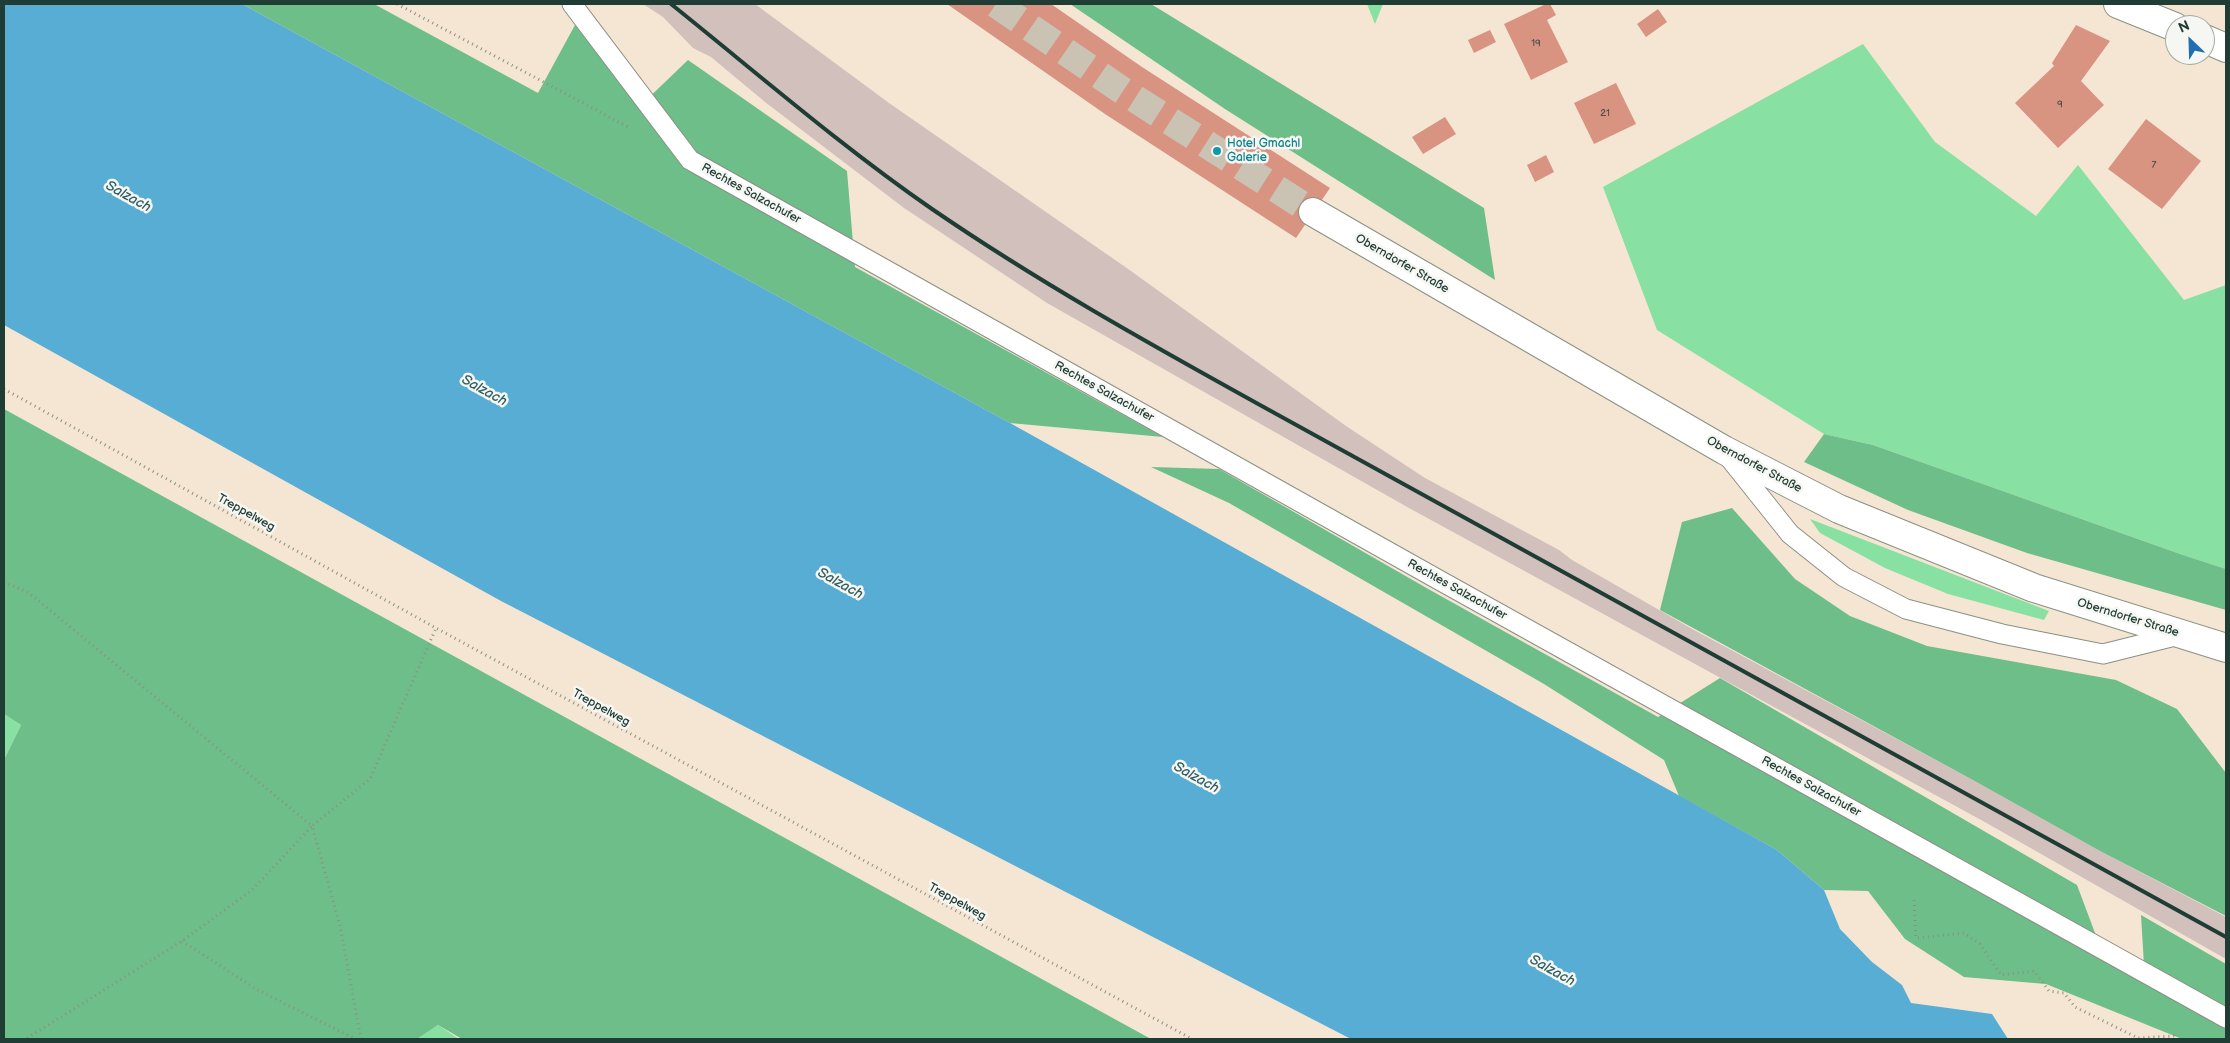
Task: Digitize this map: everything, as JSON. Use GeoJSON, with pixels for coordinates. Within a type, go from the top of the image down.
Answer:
{"type":"FeatureCollection","features":[{"type":"Feature","properties":{"kind":"main road"},"geometry":{"type":"LineString","coordinates":[[2118,4],[2165,23]]}},
{"type":"Feature","properties":{"kind":"main road","name":"Oberndorfer Straße"},"geometry":{"type":"LineString","coordinates":[[1313,212],[1724,450],[1839,509],[2025,585],[2226,648]]}},
{"type":"Feature","properties":{"kind":"lane","name":"Rechtes Salzachufer"},"geometry":{"type":"LineString","coordinates":[[572,4],[690,160],[1430,576],[2226,1018]]}},
{"type":"Feature","properties":{"kind":"lane"},"geometry":{"type":"LineString","coordinates":[[1724,450],[1790,534],[1844,577],[1906,609],[2002,634],[2103,654],[2181,634]]}},
{"type":"Feature","properties":{"kind":"path"},"geometry":{"type":"LineString","coordinates":[[397,4],[635,130]]}},
{"type":"Feature","properties":{"kind":"path","name":"Treppelweg"},"geometry":{"type":"LineString","coordinates":[[4,389],[436,628],[1192,1039]]}},
{"type":"Feature","properties":{"kind":"path"},"geometry":{"type":"LineString","coordinates":[[4,582],[29,593],[312,826],[340,926],[361,1039]]}},
{"type":"Feature","properties":{"kind":"path"},"geometry":{"type":"LineString","coordinates":[[26,1039],[182,941],[252,890],[312,826],[370,779],[436,628]]}},
{"type":"Feature","properties":{"kind":"path"},"geometry":{"type":"LineString","coordinates":[[1914,900],[1916,938],[1964,933],[1980,944],[2001,975],[2034,971],[2049,991],[2064,993],[2075,1007],[2116,1028],[2138,1038],[2174,1036],[2176,1039]]}},
{"type":"Feature","properties":{"kind":"path"},"geometry":{"type":"LineString","coordinates":[[182,941],[256,989],[355,1039]]}},
{"type":"Feature","properties":{"kind":"shaded area"},"geometry":{"type":"Polygon","coordinates":[[[643,4],[755,4],[889,103],[1131,271],[1346,426],[1425,478],[1559,550],[1572,560],[1694,630],[1971,779],[2100,851],[2226,917],[2226,959],[1983,821],[1409,508],[1047,303],[904,208],[765,102],[711,57],[693,48],[663,17],[643,4]]]}},
{"type":"Feature","properties":{"kind":"green space"},"geometry":{"type":"Polygon","coordinates":[[[242,4],[374,4],[538,93],[575,25],[639,107],[688,60],[847,171],[855,267],[1163,437],[1010,423],[242,4]]]}},
{"type":"Feature","properties":{"kind":"green space"},"geometry":{"type":"Polygon","coordinates":[[[1070,4],[1151,4],[1484,208],[1495,280],[1225,109],[1070,4]]]}},
{"type":"Feature","properties":{"kind":"green space"},"geometry":{"type":"Polygon","coordinates":[[[1367,4],[1383,4],[1375,24],[1367,4]]]}},
{"type":"Feature","properties":{"kind":"green space"},"geometry":{"type":"Polygon","coordinates":[[[1863,44],[1935,142],[2036,216],[2078,165],[2184,300],[2226,285],[2226,569],[1873,445],[1824,434],[1657,330],[1603,187],[1863,44]]]}},
{"type":"Feature","properties":{"kind":"green space"},"geometry":{"type":"Polygon","coordinates":[[[4,409],[1151,1039],[462,1039],[438,1025],[417,1039],[4,1039],[4,760],[21,725],[4,714],[4,409]]]}},
{"type":"Feature","properties":{"kind":"green space"},"geometry":{"type":"Polygon","coordinates":[[[1824,434],[1873,445],[2226,569],[2226,610],[2027,553],[1908,510],[1804,462],[1824,434]]]}},
{"type":"Feature","properties":{"kind":"green space"},"geometry":{"type":"Polygon","coordinates":[[[1151,467],[1219,469],[1430,590],[1658,717],[1720,678],[2077,885],[2104,957],[2145,982],[2141,915],[2226,964],[2226,1039],[2182,1039],[2046,984],[1964,977],[1905,939],[1868,891],[1824,890],[1777,850],[1679,796],[1664,760],[1544,684],[1229,503],[1151,467]]]}},
{"type":"Feature","properties":{"kind":"green space"},"geometry":{"type":"Polygon","coordinates":[[[1732,508],[1795,579],[1850,616],[1927,646],[2116,680],[2177,709],[2226,773],[2226,916],[2100,851],[1660,610],[1682,522],[1732,508]]]}},
{"type":"Feature","properties":{"kind":"green space"},"geometry":{"type":"Polygon","coordinates":[[[1810,519],[2049,611],[2044,620],[1948,594],[1885,568],[1820,533],[1810,519]]]}},
{"type":"Feature","properties":{"kind":"green space"},"geometry":{"type":"Polygon","coordinates":[[[4,714],[21,725],[4,760],[4,714]]]}},
{"type":"Feature","properties":{"kind":"green space"},"geometry":{"type":"Polygon","coordinates":[[[438,1025],[459,1039],[417,1039],[438,1025]]]}},
{"type":"Feature","properties":{"kind":"water","name":"Salzach"},"geometry":{"type":"Polygon","coordinates":[[[4,4],[242,4],[1010,423],[1777,850],[1824,890],[1840,929],[1872,962],[1902,985],[1911,1003],[1992,1014],[2008,1039],[1351,1039],[501,601],[4,325],[4,4]]]}},
{"type":"Feature","properties":{"kind":"building","name":"Hotel Gmachl Galerie"},"geometry":{"type":"Polygon","coordinates":[[[947,4],[1051,4],[1142,67],[1330,188],[1296,238],[1105,114],[947,4]]]}},
{"type":"Feature","properties":{"kind":"building"},"geometry":{"type":"Polygon","coordinates":[[[1546,4],[1550,4],[1556,15],[1547,20],[1568,62],[1531,80],[1504,24],[1546,4]]]}},
{"type":"Feature","properties":{"kind":"building"},"geometry":{"type":"Polygon","coordinates":[[[1658,9],[1667,22],[1646,37],[1637,24],[1658,9]]]}},
{"type":"Feature","properties":{"kind":"building"},"geometry":{"type":"Polygon","coordinates":[[[2076,25],[2110,41],[2081,81],[2104,105],[2058,148],[2015,103],[2054,66],[2052,63],[2076,25]]]}},
{"type":"Feature","properties":{"kind":"building"},"geometry":{"type":"Polygon","coordinates":[[[1490,30],[1496,42],[1474,53],[1468,40],[1490,30]]]}},
{"type":"Feature","properties":{"kind":"building"},"geometry":{"type":"Polygon","coordinates":[[[1616,83],[1636,124],[1594,144],[1574,103],[1616,83]]]}},
{"type":"Feature","properties":{"kind":"building"},"geometry":{"type":"Polygon","coordinates":[[[1445,117],[1456,134],[1423,154],[1412,137],[1445,117]]]}},
{"type":"Feature","properties":{"kind":"building"},"geometry":{"type":"Polygon","coordinates":[[[2146,119],[2201,161],[2162,209],[2108,169],[2146,119]]]}},
{"type":"Feature","properties":{"kind":"building"},"geometry":{"type":"Polygon","coordinates":[[[1546,155],[1554,172],[1535,182],[1527,165],[1546,155]]]}},
{"type":"Feature","properties":{"kind":"tunnel"},"geometry":{"type":"LineString","coordinates":[[996,4],[1123,91],[1313,212]]}},
{"type":"Feature","properties":{"kind":"railway"},"geometry":{"type":"LineString","coordinates":[[671,4],[832,135],[898,185],[972,236],[1052,286],[1260,405],[2226,937]]}},
{"type":"Feature","properties":{"kind":"place","name":"Hotel Gmachl Galerie"},"geometry":{"type":"Point","coordinates":[1217,151]}}]}
